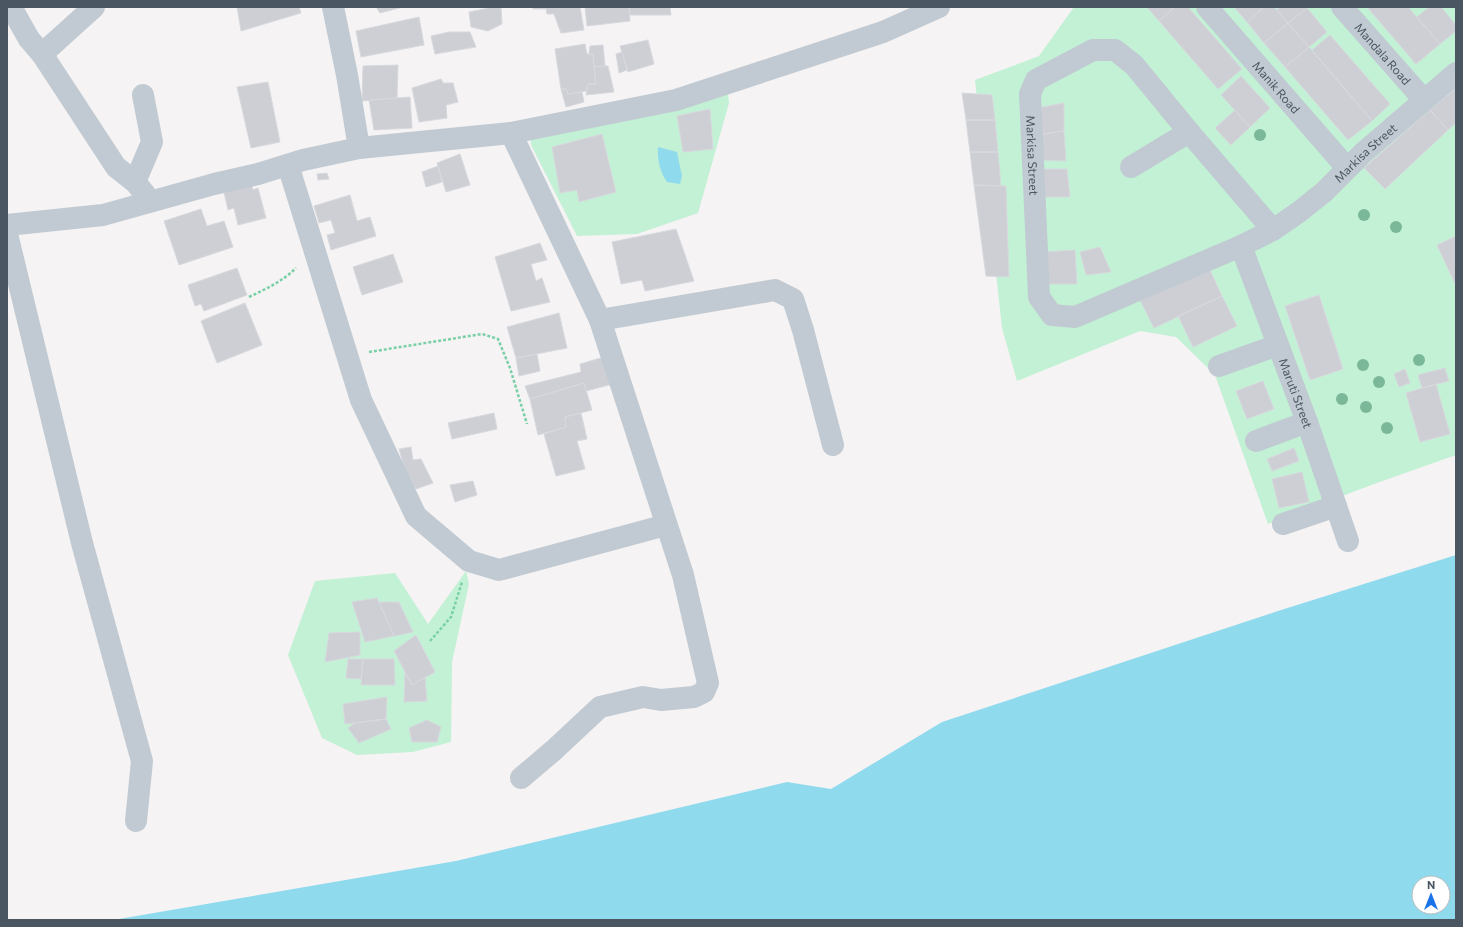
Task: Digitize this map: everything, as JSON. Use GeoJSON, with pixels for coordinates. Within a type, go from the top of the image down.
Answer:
{"type":"FeatureCollection","features":[{"type":"Feature","properties":{"kind":"street"},"geometry":{"type":"LineString","coordinates":[[11,7],[30,39],[42,54],[116,167],[135,182],[148,202]]}},
{"type":"Feature","properties":{"kind":"street"},"geometry":{"type":"LineString","coordinates":[[42,54],[94,7]]}},
{"type":"Feature","properties":{"kind":"street"},"geometry":{"type":"LineString","coordinates":[[334,7],[359,148]]}},
{"type":"Feature","properties":{"kind":"street"},"geometry":{"type":"LineString","coordinates":[[7,225],[103,215],[214,184],[359,148],[511,133],[676,100],[884,32],[911,12],[939,7]]}},
{"type":"Feature","properties":{"kind":"street","name":"Manik Road"},"geometry":{"type":"LineString","coordinates":[[1207,7],[1347,168]]}},
{"type":"Feature","properties":{"kind":"street","name":"Mandala Road"},"geometry":{"type":"LineString","coordinates":[[1342,7],[1424,100]]}},
{"type":"Feature","properties":{"kind":"street","name":"Markisa Street"},"geometry":{"type":"LineString","coordinates":[[1273,230],[1134,65],[1116,50],[1093,50],[1036,80],[1030,94],[1039,297],[1052,315],[1075,317],[1241,246],[1273,230],[1324,192],[1347,168],[1456,73]]}},
{"type":"Feature","properties":{"kind":"street"},"geometry":{"type":"LineString","coordinates":[[135,182],[152,142],[143,95]]}},
{"type":"Feature","properties":{"kind":"street"},"geometry":{"type":"LineString","coordinates":[[1131,167],[1189,132]]}},
{"type":"Feature","properties":{"kind":"street"},"geometry":{"type":"LineString","coordinates":[[511,133],[600,320],[685,583],[708,683],[704,692],[694,697],[661,700],[643,697],[600,707],[554,750],[521,778]]}},
{"type":"Feature","properties":{"kind":"street"},"geometry":{"type":"LineString","coordinates":[[288,165],[361,400],[416,516],[469,561],[499,570],[666,525]]}},
{"type":"Feature","properties":{"kind":"street"},"geometry":{"type":"LineString","coordinates":[[7,234],[82,543],[142,761],[136,821]]}},
{"type":"Feature","properties":{"kind":"street","name":"Maruti Street"},"geometry":{"type":"LineString","coordinates":[[1241,246],[1307,422],[1348,541]]}},
{"type":"Feature","properties":{"kind":"street"},"geometry":{"type":"LineString","coordinates":[[600,320],[775,290],[793,299],[803,330],[833,445]]}},
{"type":"Feature","properties":{"kind":"street"},"geometry":{"type":"LineString","coordinates":[[1219,366],[1278,344]]}},
{"type":"Feature","properties":{"kind":"street"},"geometry":{"type":"LineString","coordinates":[[1256,441],[1307,422]]}},
{"type":"Feature","properties":{"kind":"street"},"geometry":{"type":"LineString","coordinates":[[1283,524],[1336,506]]}},
{"type":"Feature","properties":{"kind":"path"},"geometry":{"type":"LineString","coordinates":[[249,296],[270,287],[291,273],[304,260],[312,241]]}},
{"type":"Feature","properties":{"kind":"path"},"geometry":{"type":"LineString","coordinates":[[347,356],[482,334],[498,339],[510,368],[527,424]]}},
{"type":"Feature","properties":{"kind":"path"},"geometry":{"type":"LineString","coordinates":[[430,641],[451,617],[469,561]]}},
{"type":"Feature","properties":{"kind":"green space"},"geometry":{"type":"Polygon","coordinates":[[[1074,7],[1456,7],[1456,455],[1268,524],[1215,375],[1176,337],[1140,331],[1017,381],[1002,328],[975,80],[1039,56],[1074,7]]]}},
{"type":"Feature","properties":{"kind":"green space"},"geometry":{"type":"Polygon","coordinates":[[[727,84],[729,103],[698,213],[637,234],[577,236],[531,145],[530,129],[727,84]]]}},
{"type":"Feature","properties":{"kind":"green space"},"geometry":{"type":"Polygon","coordinates":[[[466,571],[469,584],[452,662],[451,742],[413,752],[357,755],[322,738],[288,655],[315,581],[395,573],[428,624],[466,571]]]}},
{"type":"Feature","properties":{"kind":"water"},"geometry":{"type":"Polygon","coordinates":[[[658,147],[677,152],[682,176],[680,184],[667,182],[662,174],[658,156],[658,147]]]}},
{"type":"Feature","properties":{"kind":"water"},"geometry":{"type":"Polygon","coordinates":[[[1456,555],[1456,920],[113,920],[456,861],[787,782],[831,789],[942,722],[1278,611],[1456,555]]]}},
{"type":"Feature","properties":{"kind":"building"},"geometry":{"type":"Polygon","coordinates":[[[237,7],[299,7],[301,13],[241,31],[237,7]]]}},
{"type":"Feature","properties":{"kind":"building"},"geometry":{"type":"Polygon","coordinates":[[[376,7],[403,7],[380,13],[376,7]]]}},
{"type":"Feature","properties":{"kind":"building"},"geometry":{"type":"Polygon","coordinates":[[[501,7],[502,24],[488,31],[471,27],[469,12],[501,7]]]}},
{"type":"Feature","properties":{"kind":"building"},"geometry":{"type":"Polygon","coordinates":[[[533,7],[580,7],[584,30],[561,33],[554,14],[547,14],[546,9],[533,9],[533,7]]]}},
{"type":"Feature","properties":{"kind":"building"},"geometry":{"type":"Polygon","coordinates":[[[585,7],[629,7],[630,21],[587,26],[585,7]]]}},
{"type":"Feature","properties":{"kind":"building"},"geometry":{"type":"Polygon","coordinates":[[[629,7],[670,7],[671,15],[630,15],[629,7]]]}},
{"type":"Feature","properties":{"kind":"building"},"geometry":{"type":"Polygon","coordinates":[[[1147,7],[1175,7],[1159,21],[1147,7]]]}},
{"type":"Feature","properties":{"kind":"building"},"geometry":{"type":"Polygon","coordinates":[[[1175,7],[1188,7],[1242,69],[1218,89],[1159,21],[1175,7]]]}},
{"type":"Feature","properties":{"kind":"building"},"geometry":{"type":"Polygon","coordinates":[[[1234,7],[1264,7],[1247,22],[1234,7]]]}},
{"type":"Feature","properties":{"kind":"building"},"geometry":{"type":"Polygon","coordinates":[[[1264,7],[1274,7],[1288,23],[1264,43],[1247,22],[1264,7]]]}},
{"type":"Feature","properties":{"kind":"building"},"geometry":{"type":"Polygon","coordinates":[[[1280,7],[1307,8],[1288,23],[1277,10],[1280,7]]]}},
{"type":"Feature","properties":{"kind":"building"},"geometry":{"type":"Polygon","coordinates":[[[1367,7],[1408,7],[1440,44],[1416,64],[1367,7]]]}},
{"type":"Feature","properties":{"kind":"building"},"geometry":{"type":"Polygon","coordinates":[[[1429,7],[1441,7],[1456,25],[1456,31],[1440,44],[1417,17],[1429,7]]]}},
{"type":"Feature","properties":{"kind":"building"},"geometry":{"type":"Polygon","coordinates":[[[1307,8],[1327,32],[1309,47],[1288,23],[1307,8]]]}},
{"type":"Feature","properties":{"kind":"building"},"geometry":{"type":"Polygon","coordinates":[[[419,17],[424,45],[361,57],[356,31],[419,17]]]}},
{"type":"Feature","properties":{"kind":"building"},"geometry":{"type":"Polygon","coordinates":[[[1288,23],[1309,47],[1285,67],[1264,43],[1288,23]]]}},
{"type":"Feature","properties":{"kind":"building"},"geometry":{"type":"Polygon","coordinates":[[[449,32],[470,32],[476,47],[435,54],[431,36],[449,32]]]}},
{"type":"Feature","properties":{"kind":"building"},"geometry":{"type":"Polygon","coordinates":[[[1330,35],[1390,104],[1372,121],[1312,50],[1330,35]]]}},
{"type":"Feature","properties":{"kind":"building"},"geometry":{"type":"Polygon","coordinates":[[[648,40],[654,64],[628,72],[620,46],[648,40]]]}},
{"type":"Feature","properties":{"kind":"building"},"geometry":{"type":"Polygon","coordinates":[[[585,44],[587,54],[593,54],[596,84],[588,84],[586,91],[568,94],[566,89],[561,89],[555,49],[585,44]]]}},
{"type":"Feature","properties":{"kind":"building"},"geometry":{"type":"Polygon","coordinates":[[[603,45],[605,66],[594,67],[593,54],[589,54],[590,46],[603,45]]]}},
{"type":"Feature","properties":{"kind":"building"},"geometry":{"type":"Polygon","coordinates":[[[1309,47],[1372,121],[1348,140],[1285,67],[1309,47]]]}},
{"type":"Feature","properties":{"kind":"building"},"geometry":{"type":"Polygon","coordinates":[[[622,52],[627,70],[619,73],[616,54],[622,52]]]}},
{"type":"Feature","properties":{"kind":"building"},"geometry":{"type":"Polygon","coordinates":[[[398,65],[397,98],[362,101],[363,66],[398,65]]]}},
{"type":"Feature","properties":{"kind":"building"},"geometry":{"type":"Polygon","coordinates":[[[608,66],[614,92],[586,95],[588,84],[596,84],[594,67],[608,66]]]}},
{"type":"Feature","properties":{"kind":"building"},"geometry":{"type":"Polygon","coordinates":[[[1241,76],[1270,108],[1250,127],[1221,95],[1241,76]]]}},
{"type":"Feature","properties":{"kind":"building"},"geometry":{"type":"Polygon","coordinates":[[[441,79],[443,83],[453,83],[458,102],[446,105],[447,118],[419,122],[412,88],[441,79]]]}},
{"type":"Feature","properties":{"kind":"building"},"geometry":{"type":"Polygon","coordinates":[[[268,82],[280,142],[251,148],[237,87],[268,82]]]}},
{"type":"Feature","properties":{"kind":"building"},"geometry":{"type":"Polygon","coordinates":[[[1456,88],[1456,123],[1448,130],[1430,110],[1456,88]]]}},
{"type":"Feature","properties":{"kind":"building"},"geometry":{"type":"Polygon","coordinates":[[[561,89],[566,89],[568,94],[582,92],[584,102],[566,107],[561,89]]]}},
{"type":"Feature","properties":{"kind":"building"},"geometry":{"type":"Polygon","coordinates":[[[962,93],[992,95],[995,120],[966,120],[962,93]]]}},
{"type":"Feature","properties":{"kind":"building"},"geometry":{"type":"Polygon","coordinates":[[[410,97],[412,128],[374,130],[369,100],[410,97]]]}},
{"type":"Feature","properties":{"kind":"building"},"geometry":{"type":"Polygon","coordinates":[[[1064,103],[1064,131],[1036,135],[1037,108],[1064,103]]]}},
{"type":"Feature","properties":{"kind":"building"},"geometry":{"type":"Polygon","coordinates":[[[710,109],[713,149],[683,152],[677,116],[710,109]]]}},
{"type":"Feature","properties":{"kind":"building"},"geometry":{"type":"Polygon","coordinates":[[[1235,110],[1250,127],[1231,145],[1215,128],[1235,110]]]}},
{"type":"Feature","properties":{"kind":"building"},"geometry":{"type":"Polygon","coordinates":[[[1430,110],[1448,130],[1385,189],[1364,168],[1430,110]]]}},
{"type":"Feature","properties":{"kind":"building"},"geometry":{"type":"Polygon","coordinates":[[[966,120],[995,120],[998,152],[970,152],[966,120]]]}},
{"type":"Feature","properties":{"kind":"building"},"geometry":{"type":"Polygon","coordinates":[[[1064,131],[1066,161],[1037,160],[1036,135],[1064,131]]]}},
{"type":"Feature","properties":{"kind":"building"},"geometry":{"type":"Polygon","coordinates":[[[602,134],[616,192],[579,202],[577,190],[560,193],[552,147],[602,134]]]}},
{"type":"Feature","properties":{"kind":"building"},"geometry":{"type":"Polygon","coordinates":[[[970,152],[998,152],[1001,186],[974,185],[970,152]]]}},
{"type":"Feature","properties":{"kind":"building"},"geometry":{"type":"Polygon","coordinates":[[[460,154],[470,185],[446,192],[437,163],[460,154]]]}},
{"type":"Feature","properties":{"kind":"building"},"geometry":{"type":"Polygon","coordinates":[[[438,166],[442,182],[426,187],[422,172],[438,166]]]}},
{"type":"Feature","properties":{"kind":"building"},"geometry":{"type":"Polygon","coordinates":[[[1041,169],[1067,169],[1070,197],[1040,197],[1041,169]]]}},
{"type":"Feature","properties":{"kind":"building"},"geometry":{"type":"Polygon","coordinates":[[[327,173],[329,179],[318,180],[317,174],[327,173]]]}},
{"type":"Feature","properties":{"kind":"building"},"geometry":{"type":"Polygon","coordinates":[[[252,185],[253,190],[258,188],[266,218],[238,225],[234,208],[228,210],[224,192],[252,185]]]}},
{"type":"Feature","properties":{"kind":"building"},"geometry":{"type":"Polygon","coordinates":[[[974,185],[1006,186],[1009,277],[986,276],[974,185]]]}},
{"type":"Feature","properties":{"kind":"building"},"geometry":{"type":"Polygon","coordinates":[[[350,195],[357,221],[370,217],[376,236],[331,250],[327,235],[335,233],[331,220],[319,223],[314,206],[350,195]]]}},
{"type":"Feature","properties":{"kind":"building"},"geometry":{"type":"Polygon","coordinates":[[[201,209],[207,226],[224,221],[233,247],[179,265],[164,221],[201,209]]]}},
{"type":"Feature","properties":{"kind":"building"},"geometry":{"type":"Polygon","coordinates":[[[676,229],[694,281],[645,291],[642,280],[621,284],[612,242],[676,229]]]}},
{"type":"Feature","properties":{"kind":"building"},"geometry":{"type":"Polygon","coordinates":[[[1456,236],[1456,286],[1437,245],[1456,236]]]}},
{"type":"Feature","properties":{"kind":"building"},"geometry":{"type":"Polygon","coordinates":[[[540,243],[547,260],[531,264],[536,281],[542,278],[550,302],[511,311],[495,257],[540,243]]]}},
{"type":"Feature","properties":{"kind":"building"},"geometry":{"type":"Polygon","coordinates":[[[1100,247],[1111,272],[1086,275],[1080,252],[1100,247]]]}},
{"type":"Feature","properties":{"kind":"building"},"geometry":{"type":"Polygon","coordinates":[[[1075,250],[1077,284],[1043,284],[1043,252],[1075,250]]]}},
{"type":"Feature","properties":{"kind":"building"},"geometry":{"type":"Polygon","coordinates":[[[393,254],[403,282],[362,295],[353,267],[393,254]]]}},
{"type":"Feature","properties":{"kind":"building"},"geometry":{"type":"Polygon","coordinates":[[[237,268],[247,295],[204,311],[201,304],[195,306],[188,285],[237,268]]]}},
{"type":"Feature","properties":{"kind":"building"},"geometry":{"type":"Polygon","coordinates":[[[1209,268],[1222,296],[1154,328],[1140,300],[1209,268]]]}},
{"type":"Feature","properties":{"kind":"building"},"geometry":{"type":"Polygon","coordinates":[[[1319,295],[1343,369],[1310,380],[1285,306],[1319,295]]]}},
{"type":"Feature","properties":{"kind":"building"},"geometry":{"type":"Polygon","coordinates":[[[1222,296],[1237,326],[1193,347],[1178,316],[1222,296]]]}},
{"type":"Feature","properties":{"kind":"building"},"geometry":{"type":"Polygon","coordinates":[[[245,303],[262,345],[217,363],[201,321],[245,303]]]}},
{"type":"Feature","properties":{"kind":"building"},"geometry":{"type":"Polygon","coordinates":[[[559,313],[567,348],[516,358],[507,327],[559,313]]]}},
{"type":"Feature","properties":{"kind":"building"},"geometry":{"type":"Polygon","coordinates":[[[537,354],[540,371],[519,376],[516,358],[537,354]]]}},
{"type":"Feature","properties":{"kind":"building"},"geometry":{"type":"Polygon","coordinates":[[[604,357],[613,384],[586,391],[584,383],[530,399],[525,386],[581,372],[580,364],[604,357]]]}},
{"type":"Feature","properties":{"kind":"building"},"geometry":{"type":"Polygon","coordinates":[[[1445,368],[1449,381],[1422,388],[1418,375],[1445,368]]]}},
{"type":"Feature","properties":{"kind":"building"},"geometry":{"type":"Polygon","coordinates":[[[1405,369],[1410,383],[1399,387],[1394,374],[1405,369]]]}},
{"type":"Feature","properties":{"kind":"building"},"geometry":{"type":"Polygon","coordinates":[[[1263,381],[1274,409],[1247,419],[1236,391],[1263,381]]]}},
{"type":"Feature","properties":{"kind":"building"},"geometry":{"type":"Polygon","coordinates":[[[584,383],[592,410],[565,417],[566,427],[538,435],[530,399],[584,383]]]}},
{"type":"Feature","properties":{"kind":"building"},"geometry":{"type":"Polygon","coordinates":[[[1436,384],[1450,434],[1420,442],[1406,393],[1436,384]]]}},
{"type":"Feature","properties":{"kind":"building"},"geometry":{"type":"Polygon","coordinates":[[[494,413],[497,429],[452,439],[448,423],[494,413]]]}},
{"type":"Feature","properties":{"kind":"building"},"geometry":{"type":"Polygon","coordinates":[[[581,413],[587,439],[577,441],[585,469],[556,476],[544,434],[566,427],[565,417],[581,413]]]}},
{"type":"Feature","properties":{"kind":"building"},"geometry":{"type":"Polygon","coordinates":[[[411,447],[413,460],[421,459],[433,483],[416,489],[406,473],[399,449],[411,447]]]}},
{"type":"Feature","properties":{"kind":"building"},"geometry":{"type":"Polygon","coordinates":[[[1294,448],[1299,461],[1272,471],[1267,459],[1294,448]]]}},
{"type":"Feature","properties":{"kind":"building"},"geometry":{"type":"Polygon","coordinates":[[[1302,472],[1309,502],[1279,508],[1272,479],[1302,472]]]}},
{"type":"Feature","properties":{"kind":"building"},"geometry":{"type":"Polygon","coordinates":[[[473,481],[477,495],[455,502],[450,485],[473,481]]]}},
{"type":"Feature","properties":{"kind":"building"},"geometry":{"type":"Polygon","coordinates":[[[377,598],[394,636],[365,642],[352,602],[377,598]]]}},
{"type":"Feature","properties":{"kind":"building"},"geometry":{"type":"Polygon","coordinates":[[[379,602],[399,602],[413,632],[394,636],[379,602]]]}},
{"type":"Feature","properties":{"kind":"building"},"geometry":{"type":"Polygon","coordinates":[[[360,632],[360,655],[325,662],[329,633],[360,632]]]}},
{"type":"Feature","properties":{"kind":"building"},"geometry":{"type":"Polygon","coordinates":[[[416,635],[435,672],[412,685],[394,651],[416,635]]]}},
{"type":"Feature","properties":{"kind":"building"},"geometry":{"type":"Polygon","coordinates":[[[348,659],[363,659],[361,679],[346,678],[348,659]]]}},
{"type":"Feature","properties":{"kind":"building"},"geometry":{"type":"Polygon","coordinates":[[[363,659],[394,659],[395,685],[361,685],[363,659]]]}},
{"type":"Feature","properties":{"kind":"building"},"geometry":{"type":"Polygon","coordinates":[[[405,673],[412,685],[425,677],[427,701],[404,702],[405,673]]]}},
{"type":"Feature","properties":{"kind":"building"},"geometry":{"type":"Polygon","coordinates":[[[387,697],[386,719],[345,724],[343,704],[387,697]]]}},
{"type":"Feature","properties":{"kind":"building"},"geometry":{"type":"Polygon","coordinates":[[[386,719],[391,729],[359,743],[348,728],[355,723],[386,719]]]}},
{"type":"Feature","properties":{"kind":"building"},"geometry":{"type":"Polygon","coordinates":[[[427,720],[441,727],[437,742],[412,742],[409,728],[427,720]]]}}]}
